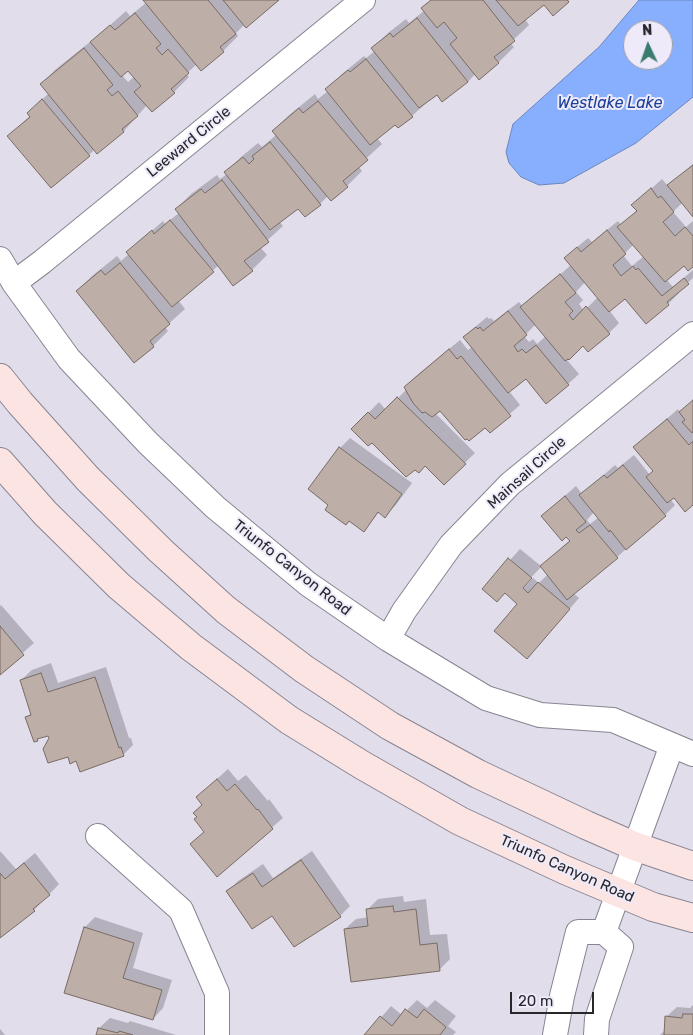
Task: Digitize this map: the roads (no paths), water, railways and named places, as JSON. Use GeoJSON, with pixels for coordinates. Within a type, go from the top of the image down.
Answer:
{"type":"FeatureCollection","features":[{"type":"Feature","properties":{"kind":"street","name":"Leeward Circle"},"geometry":{"type":"LineString","coordinates":[[14,283],[363,0]]}},
{"type":"Feature","properties":{"kind":"street","name":"Triunfo Canyon Road"},"geometry":{"type":"LineString","coordinates":[[0,259],[14,283],[70,359],[148,443],[215,508],[308,584],[388,639],[486,698],[540,715],[613,720],[693,754]]}},
{"type":"Feature","properties":{"kind":"street","name":"Mainsail Circle"},"geometry":{"type":"LineString","coordinates":[[388,639],[404,611],[451,545],[510,484],[693,334]]}},
{"type":"Feature","properties":{"kind":"street"},"geometry":{"type":"LineString","coordinates":[[0,378],[88,479],[161,551],[226,610],[296,663],[390,726],[478,774],[634,846],[693,866]]}},
{"type":"Feature","properties":{"kind":"street","name":"Triunfo Canyon Road"},"geometry":{"type":"LineString","coordinates":[[0,462],[45,513],[119,586],[191,647],[288,720],[460,821],[565,870],[653,907],[693,918]]}},
{"type":"Feature","properties":{"kind":"street"},"geometry":{"type":"LineString","coordinates":[[604,932],[672,745]]}},
{"type":"Feature","properties":{"kind":"street"},"geometry":{"type":"LineString","coordinates":[[98,836],[181,910],[217,994],[217,1035]]}},
{"type":"Feature","properties":{"kind":"street"},"geometry":{"type":"LineString","coordinates":[[555,1035],[562,996],[578,932],[604,932],[621,947],[598,1020],[596,1035]]}},
{"type":"Feature","properties":{"kind":"water","name":"Westlake Lake"},"geometry":{"type":"Polygon","coordinates":[[[639,0],[693,0],[693,97],[636,143],[564,183],[539,185],[521,177],[509,163],[506,152],[513,124],[599,47],[639,0]]]}}]}
